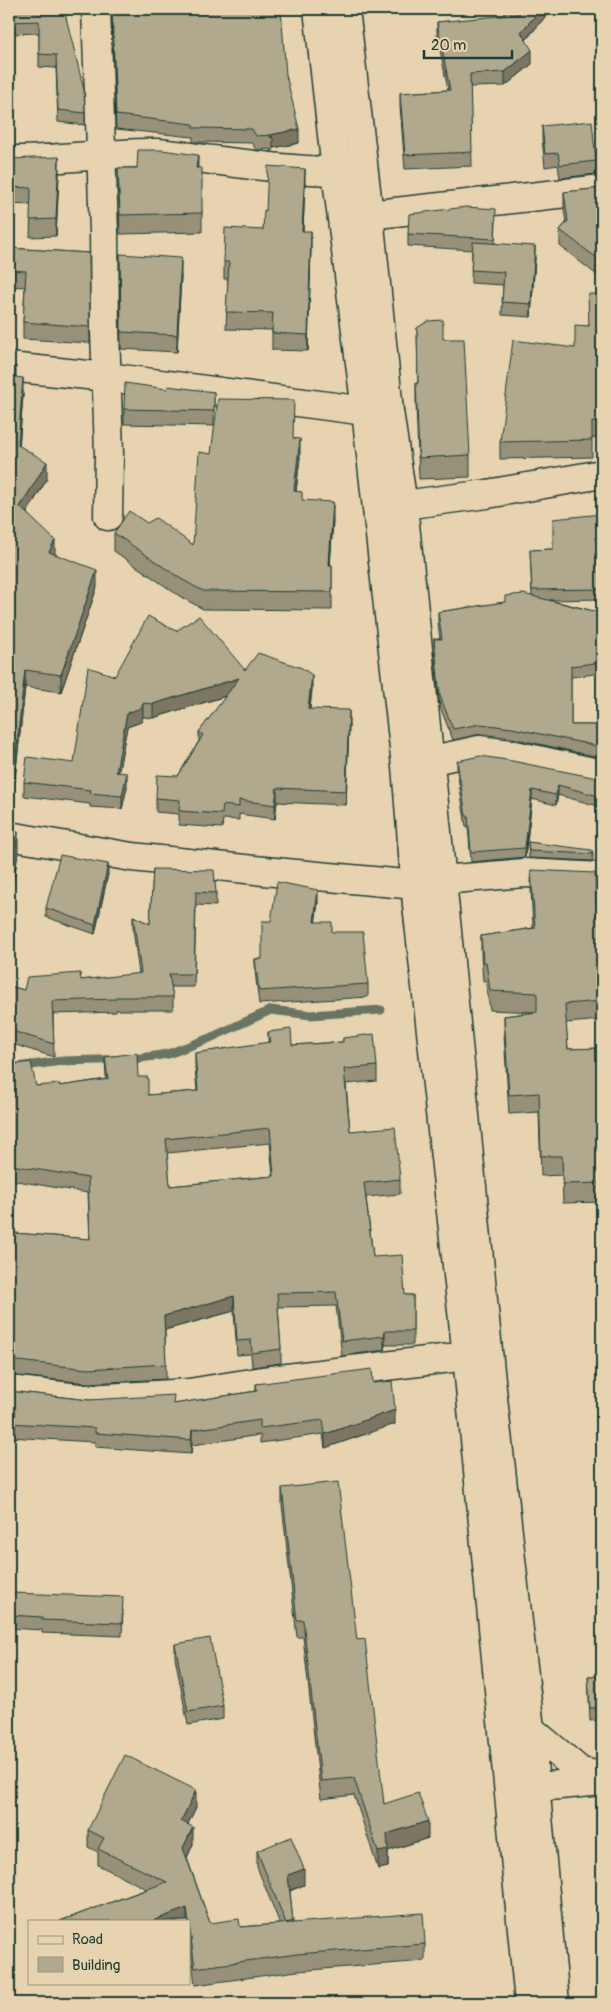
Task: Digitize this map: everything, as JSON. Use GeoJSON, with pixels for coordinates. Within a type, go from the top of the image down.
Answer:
{"type":"FeatureCollection","features":[{"type":"Feature","properties":{"kind":"street"},"geometry":{"type":"LineString","coordinates":[[96,9],[104,232],[108,516]]}},
{"type":"Feature","properties":{"kind":"street"},"geometry":{"type":"LineString","coordinates":[[318,9],[379,526],[417,764],[442,880],[490,1371],[530,1729],[555,2003]]}},
{"type":"Feature","properties":{"kind":"street"},"geometry":{"type":"LineString","coordinates":[[345,9],[389,411],[403,505],[417,764],[416,885],[467,1356],[529,2003]]}},
{"type":"Feature","properties":{"kind":"street"},"geometry":{"type":"LineString","coordinates":[[9,160],[36,161],[101,154],[158,153],[236,163],[336,171],[364,170]]}},
{"type":"Feature","properties":{"kind":"street"},"geometry":{"type":"LineString","coordinates":[[342,218],[602,189]]}},
{"type":"Feature","properties":{"kind":"street"},"geometry":{"type":"LineString","coordinates":[[9,367],[107,377],[366,411]]}},
{"type":"Feature","properties":{"kind":"street"},"geometry":{"type":"LineString","coordinates":[[379,526],[403,505],[487,494],[602,474]]}},
{"type":"Feature","properties":{"kind":"street"},"geometry":{"type":"LineString","coordinates":[[417,764],[479,750],[510,754],[602,774]]}},
{"type":"Feature","properties":{"kind":"street"},"geometry":{"type":"LineString","coordinates":[[9,836],[132,857],[416,885]]}},
{"type":"Feature","properties":{"kind":"street"},"geometry":{"type":"LineString","coordinates":[[442,880],[524,873],[602,877]]}},
{"type":"Feature","properties":{"kind":"street"},"geometry":{"type":"LineString","coordinates":[[9,1390],[88,1399],[189,1393],[263,1381],[467,1356]]}},
{"type":"Feature","properties":{"kind":"street"},"geometry":{"type":"LineString","coordinates":[[530,1729],[581,1772],[602,1776]]}},
{"type":"Feature","properties":{"kind":"street"},"geometry":{"type":"LineString","coordinates":[[507,1789],[602,1781]]}},
{"type":"Feature","properties":{"kind":"building"},"geometry":{"type":"Polygon","coordinates":[[[9,9],[64,9],[84,90],[85,113],[58,110],[56,55],[39,54],[39,21],[9,22],[9,9]]]}},
{"type":"Feature","properties":{"kind":"building"},"geometry":{"type":"Polygon","coordinates":[[[112,9],[281,9],[286,75],[299,129],[256,136],[252,129],[193,128],[193,124],[116,115],[112,9]]]}},
{"type":"Feature","properties":{"kind":"building"},"geometry":{"type":"Polygon","coordinates":[[[514,9],[541,9],[521,32],[532,50],[505,72],[470,74],[472,152],[405,155],[400,93],[450,90],[437,22],[520,14],[514,9]]]}},
{"type":"Feature","properties":{"kind":"building"},"geometry":{"type":"Polygon","coordinates":[[[592,121],[596,161],[560,165],[558,153],[545,154],[542,126],[592,121]]]}},
{"type":"Feature","properties":{"kind":"building"},"geometry":{"type":"Polygon","coordinates":[[[138,150],[162,150],[198,155],[196,168],[202,168],[202,213],[120,215],[118,168],[137,168],[138,150]]]}},
{"type":"Feature","properties":{"kind":"building"},"geometry":{"type":"Polygon","coordinates":[[[59,157],[56,219],[30,220],[31,188],[9,187],[9,159],[59,157]]]}},
{"type":"Feature","properties":{"kind":"building"},"geometry":{"type":"Polygon","coordinates":[[[268,166],[305,169],[302,231],[311,231],[308,335],[272,333],[273,313],[226,312],[229,262],[224,262],[225,228],[263,230],[264,210],[266,211],[268,166]]]}},
{"type":"Feature","properties":{"kind":"building"},"geometry":{"type":"Polygon","coordinates":[[[602,188],[602,262],[560,230],[568,221],[564,192],[602,188]]]}},
{"type":"Feature","properties":{"kind":"building"},"geometry":{"type":"Polygon","coordinates":[[[466,207],[496,209],[495,239],[408,234],[409,214],[466,207]]]}},
{"type":"Feature","properties":{"kind":"building"},"geometry":{"type":"Polygon","coordinates":[[[473,242],[535,246],[531,304],[502,302],[504,272],[471,270],[473,242]]]}},
{"type":"Feature","properties":{"kind":"building"},"geometry":{"type":"Polygon","coordinates":[[[9,248],[89,253],[90,327],[23,322],[26,271],[9,270],[9,248]]]}},
{"type":"Feature","properties":{"kind":"building"},"geometry":{"type":"Polygon","coordinates":[[[120,254],[181,258],[177,335],[121,332],[120,254]]]}},
{"type":"Feature","properties":{"kind":"building"},"geometry":{"type":"Polygon","coordinates":[[[588,294],[602,294],[602,422],[592,422],[592,440],[500,442],[513,340],[575,348],[575,325],[589,326],[588,294]]]}},
{"type":"Feature","properties":{"kind":"building"},"geometry":{"type":"Polygon","coordinates":[[[443,320],[443,339],[464,339],[470,455],[419,458],[416,383],[418,383],[417,328],[428,321],[443,320]]]}},
{"type":"Feature","properties":{"kind":"building"},"geometry":{"type":"Polygon","coordinates":[[[9,365],[16,366],[16,377],[23,378],[18,445],[47,462],[20,507],[55,540],[49,552],[97,570],[61,675],[25,670],[14,771],[9,770],[9,365]]]}},
{"type":"Feature","properties":{"kind":"building"},"geometry":{"type":"Polygon","coordinates":[[[125,383],[167,389],[168,386],[214,392],[214,411],[124,409],[125,383]]]}},
{"type":"Feature","properties":{"kind":"building"},"geometry":{"type":"Polygon","coordinates":[[[218,399],[294,400],[293,438],[300,439],[294,491],[302,492],[302,500],[333,502],[329,565],[332,565],[332,592],[203,591],[181,579],[114,533],[129,511],[147,523],[156,518],[193,545],[199,452],[211,454],[218,399]]]}},
{"type":"Feature","properties":{"kind":"building"},"geometry":{"type":"Polygon","coordinates":[[[602,514],[602,589],[532,590],[530,550],[553,549],[553,519],[602,514]]]}},
{"type":"Feature","properties":{"kind":"building"},"geometry":{"type":"Polygon","coordinates":[[[523,594],[602,613],[602,662],[571,666],[571,725],[602,725],[602,747],[512,728],[481,724],[453,729],[440,696],[434,639],[442,639],[438,612],[505,602],[505,596],[523,594]]]}},
{"type":"Feature","properties":{"kind":"building"},"geometry":{"type":"Polygon","coordinates":[[[148,616],[176,631],[199,616],[245,670],[258,653],[302,668],[312,675],[308,709],[349,710],[346,791],[277,788],[275,805],[239,800],[239,807],[223,805],[222,814],[179,811],[180,800],[156,798],[157,775],[178,776],[203,735],[199,732],[239,678],[153,704],[143,703],[141,708],[127,713],[116,772],[127,773],[122,796],[90,793],[91,790],[24,782],[27,757],[74,763],[88,667],[115,676],[148,616]]]}},
{"type":"Feature","properties":{"kind":"building"},"geometry":{"type":"Polygon","coordinates":[[[480,756],[602,779],[602,797],[558,785],[556,795],[532,790],[525,848],[471,852],[468,816],[466,816],[457,761],[480,756]]]}},
{"type":"Feature","properties":{"kind":"building"},"geometry":{"type":"Polygon","coordinates":[[[9,830],[18,832],[12,870],[9,870],[9,830]]]}},
{"type":"Feature","properties":{"kind":"building"},"geometry":{"type":"Polygon","coordinates":[[[528,842],[592,850],[593,854],[529,851],[528,842]]]}},
{"type":"Feature","properties":{"kind":"building"},"geometry":{"type":"Polygon","coordinates":[[[60,855],[108,864],[95,925],[46,908],[60,855]]]}},
{"type":"Feature","properties":{"kind":"building"},"geometry":{"type":"Polygon","coordinates":[[[153,869],[214,870],[216,893],[196,892],[194,974],[169,974],[173,997],[116,997],[116,999],[52,1001],[54,1044],[9,1030],[9,986],[24,990],[27,977],[80,973],[81,980],[141,973],[133,916],[150,924],[153,869]]]}},
{"type":"Feature","properties":{"kind":"building"},"geometry":{"type":"Polygon","coordinates":[[[531,870],[595,873],[597,917],[602,916],[602,1001],[565,1004],[568,1049],[602,1048],[602,1183],[563,1184],[562,1156],[541,1156],[539,1093],[509,1095],[504,1016],[537,1012],[537,993],[490,991],[486,962],[483,962],[481,936],[535,928],[531,870]]]}},
{"type":"Feature","properties":{"kind":"building"},"geometry":{"type":"Polygon","coordinates":[[[277,882],[318,890],[314,922],[332,922],[332,932],[363,932],[368,984],[259,991],[255,959],[262,959],[262,921],[271,921],[277,882]]]}},
{"type":"Feature","properties":{"kind":"building"},"geometry":{"type":"Polygon","coordinates":[[[291,1029],[292,1045],[343,1042],[343,1038],[374,1034],[377,1066],[344,1069],[350,1131],[395,1127],[400,1179],[364,1183],[373,1257],[402,1255],[405,1295],[413,1295],[413,1331],[385,1331],[384,1336],[342,1341],[336,1292],[277,1293],[281,1349],[252,1353],[251,1340],[237,1341],[234,1296],[164,1316],[166,1364],[88,1369],[9,1360],[9,1225],[14,1226],[14,1233],[90,1239],[88,1178],[11,1165],[9,1175],[9,1065],[31,1062],[36,1086],[60,1084],[60,1086],[108,1079],[105,1057],[137,1053],[138,1077],[148,1077],[148,1095],[198,1091],[195,1053],[270,1042],[268,1032],[291,1029]],[[270,1128],[166,1139],[170,1186],[274,1176],[270,1128]]]}},
{"type":"Feature","properties":{"kind":"building"},"geometry":{"type":"Polygon","coordinates":[[[372,1369],[373,1383],[392,1381],[395,1410],[325,1434],[323,1420],[260,1428],[260,1420],[192,1430],[191,1440],[95,1433],[95,1428],[9,1423],[9,1391],[89,1400],[174,1395],[173,1404],[257,1391],[256,1384],[372,1369]]]}},
{"type":"Feature","properties":{"kind":"building"},"geometry":{"type":"Polygon","coordinates":[[[338,1482],[357,1640],[365,1639],[384,1804],[418,1793],[428,1821],[387,1834],[388,1850],[378,1852],[354,1778],[321,1781],[303,1620],[297,1620],[282,1488],[338,1482]]]}},
{"type":"Feature","properties":{"kind":"building"},"geometry":{"type":"Polygon","coordinates":[[[9,1583],[13,1583],[12,1593],[123,1597],[122,1623],[42,1620],[42,1617],[9,1615],[9,1583]]]}},
{"type":"Feature","properties":{"kind":"building"},"geometry":{"type":"Polygon","coordinates":[[[210,1638],[223,1706],[188,1712],[175,1644],[210,1638]]]}},
{"type":"Feature","properties":{"kind":"building"},"geometry":{"type":"Polygon","coordinates":[[[588,1676],[602,1676],[602,1708],[590,1708],[588,1676]]]}},
{"type":"Feature","properties":{"kind":"building"},"geometry":{"type":"Polygon","coordinates":[[[125,1755],[196,1790],[181,1821],[193,1827],[183,1848],[210,1923],[239,1919],[240,1927],[423,1913],[425,1944],[297,1954],[195,1968],[187,1908],[155,1920],[63,1920],[167,1882],[98,1849],[104,1838],[88,1830],[125,1755]]]}},
{"type":"Feature","properties":{"kind":"building"},"geometry":{"type":"Polygon","coordinates":[[[291,1837],[304,1869],[288,1875],[293,1921],[286,1923],[257,1851],[291,1837]]]}},
{"type":"Feature","properties":{"kind":"waterway"},"geometry":{"type":"LineString","coordinates":[[9,1068],[62,1061],[134,1059],[168,1054],[210,1038],[271,1010],[311,1015],[381,1010]]}}]}
